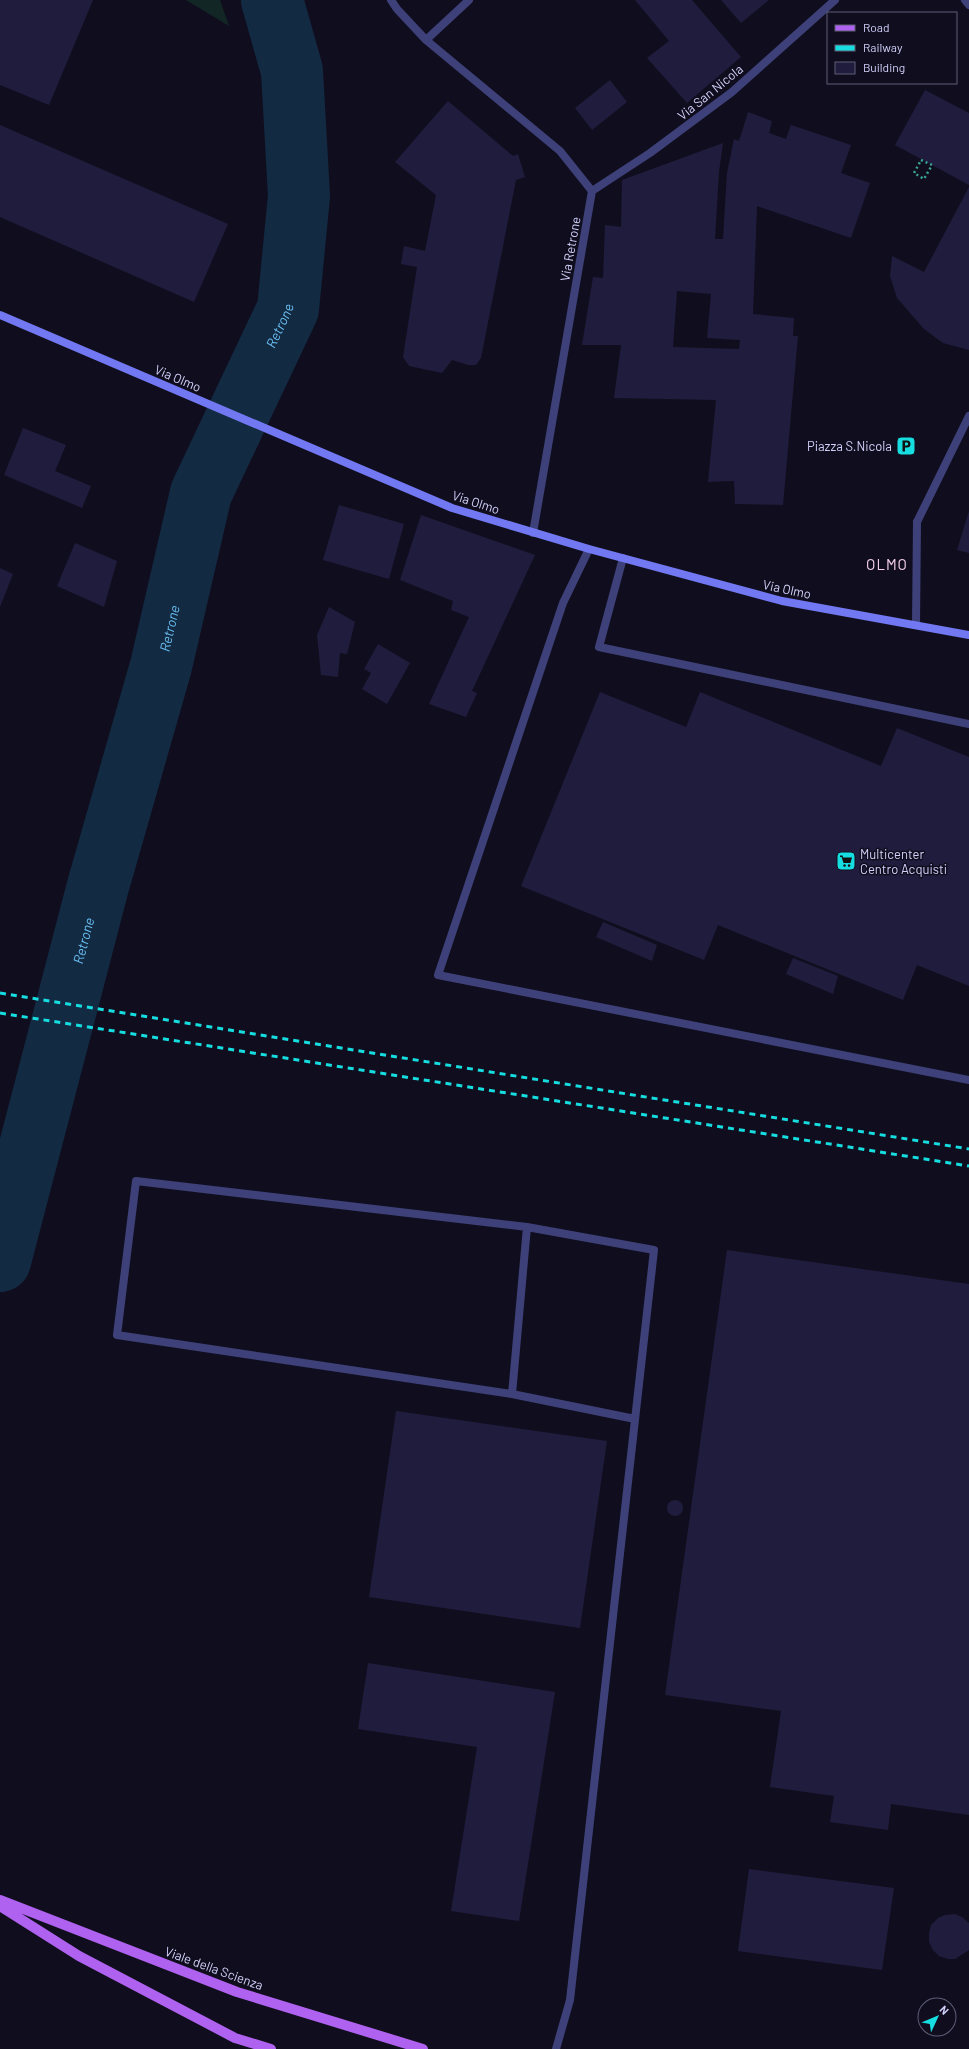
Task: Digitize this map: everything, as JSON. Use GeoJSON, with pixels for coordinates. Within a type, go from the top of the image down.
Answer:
{"type":"FeatureCollection","features":[{"type":"Feature","properties":{"kind":"main road","name":"Via Olmo"},"geometry":{"type":"LineString","coordinates":[[0,315],[292,441],[452,508],[589,549],[782,601],[969,635]]}},
{"type":"Feature","properties":{"kind":"main road","name":"Viale della Scienza"},"geometry":{"type":"LineString","coordinates":[[0,1900],[237,1992],[423,2049]]}},
{"type":"Feature","properties":{"kind":"main road"},"geometry":{"type":"LineString","coordinates":[[0,1906],[92,1963],[235,2038],[271,2049]]}},
{"type":"Feature","properties":{"kind":"street"},"geometry":{"type":"LineString","coordinates":[[391,0],[397,9],[426,40],[560,151],[592,191]]}},
{"type":"Feature","properties":{"kind":"street"},"geometry":{"type":"LineString","coordinates":[[426,40],[469,0]]}},
{"type":"Feature","properties":{"kind":"street","name":"Via San Nicola"},"geometry":{"type":"LineString","coordinates":[[592,191],[650,153],[732,92],[835,0]]}},
{"type":"Feature","properties":{"kind":"street"},"geometry":{"type":"LineString","coordinates":[[965,0],[969,5]]}},
{"type":"Feature","properties":{"kind":"street","name":"Via Retrone"},"geometry":{"type":"LineString","coordinates":[[534,532],[592,191]]}},
{"type":"Feature","properties":{"kind":"street"},"geometry":{"type":"LineString","coordinates":[[916,625],[917,522],[969,416]]}},
{"type":"Feature","properties":{"kind":"street"},"geometry":{"type":"LineString","coordinates":[[589,549],[563,603],[438,975],[969,1080]]}},
{"type":"Feature","properties":{"kind":"street"},"geometry":{"type":"LineString","coordinates":[[623,558],[599,646],[969,724]]}},
{"type":"Feature","properties":{"kind":"street"},"geometry":{"type":"LineString","coordinates":[[556,2049],[570,2000],[654,1250],[527,1227],[136,1181],[117,1335],[512,1394],[635,1418]]}},
{"type":"Feature","properties":{"kind":"street"},"geometry":{"type":"LineString","coordinates":[[512,1394],[527,1227]]}},
{"type":"Feature","properties":{"kind":"path"},"geometry":{"type":"LineString","coordinates":[[921,160],[932,165],[924,179],[914,173],[921,160]]}},
{"type":"Feature","properties":{"kind":"green space"},"geometry":{"type":"Polygon","coordinates":[[[186,0],[220,0],[229,26],[186,0]]]}},
{"type":"Feature","properties":{"kind":"building"},"geometry":{"type":"Polygon","coordinates":[[[0,0],[93,0],[49,105],[0,85],[0,0]]]}},
{"type":"Feature","properties":{"kind":"building"},"geometry":{"type":"Polygon","coordinates":[[[635,0],[692,0],[741,57],[687,103],[647,58],[669,41],[635,0]]]}},
{"type":"Feature","properties":{"kind":"building"},"geometry":{"type":"Polygon","coordinates":[[[721,0],[769,0],[741,23],[721,0]]]}},
{"type":"Feature","properties":{"kind":"building"},"geometry":{"type":"Polygon","coordinates":[[[610,80],[627,102],[592,130],[575,108],[610,80]]]}},
{"type":"Feature","properties":{"kind":"building"},"geometry":{"type":"Polygon","coordinates":[[[925,90],[969,113],[969,185],[895,145],[925,90]]]}},
{"type":"Feature","properties":{"kind":"building"},"geometry":{"type":"Polygon","coordinates":[[[448,101],[513,156],[518,154],[525,177],[516,180],[481,358],[476,365],[468,365],[452,360],[442,373],[409,366],[403,357],[417,267],[401,264],[404,246],[425,251],[436,195],[395,162],[448,101]]]}},
{"type":"Feature","properties":{"kind":"building"},"geometry":{"type":"Polygon","coordinates":[[[748,112],[772,121],[769,133],[786,139],[791,125],[851,145],[841,173],[870,183],[851,238],[757,206],[753,314],[794,318],[793,336],[798,336],[783,505],[735,504],[734,481],[708,482],[716,400],[614,398],[621,345],[582,345],[593,277],[603,278],[605,225],[621,227],[622,180],[723,143],[719,172],[715,239],[723,239],[727,173],[734,139],[739,141],[748,112]],[[677,291],[673,347],[739,349],[740,340],[707,338],[711,294],[677,291]]]}},
{"type":"Feature","properties":{"kind":"building"},"geometry":{"type":"Polygon","coordinates":[[[0,125],[228,224],[194,302],[0,217],[0,125]]]}},
{"type":"Feature","properties":{"kind":"building"},"geometry":{"type":"Polygon","coordinates":[[[969,187],[969,350],[943,343],[924,329],[897,298],[890,276],[892,256],[924,272],[969,187]]]}},
{"type":"Feature","properties":{"kind":"building"},"geometry":{"type":"Polygon","coordinates":[[[23,428],[66,445],[55,471],[91,486],[82,508],[4,475],[23,428]]]}},
{"type":"Feature","properties":{"kind":"building"},"geometry":{"type":"Polygon","coordinates":[[[339,505],[404,524],[389,579],[323,560],[339,505]]]}},
{"type":"Feature","properties":{"kind":"building"},"geometry":{"type":"Polygon","coordinates":[[[969,511],[969,553],[957,550],[969,511]]]}},
{"type":"Feature","properties":{"kind":"building"},"geometry":{"type":"Polygon","coordinates":[[[421,515],[535,555],[472,691],[477,693],[466,717],[429,704],[469,617],[451,610],[453,601],[400,580],[421,515]]]}},
{"type":"Feature","properties":{"kind":"building"},"geometry":{"type":"Polygon","coordinates":[[[75,543],[117,561],[104,607],[57,586],[75,543]]]}},
{"type":"Feature","properties":{"kind":"building"},"geometry":{"type":"Polygon","coordinates":[[[0,568],[13,574],[0,607],[0,568]]]}},
{"type":"Feature","properties":{"kind":"building"},"geometry":{"type":"Polygon","coordinates":[[[329,607],[355,622],[347,654],[340,653],[338,677],[321,675],[317,635],[329,607]]]}},
{"type":"Feature","properties":{"kind":"building"},"geometry":{"type":"Polygon","coordinates":[[[378,644],[410,663],[387,704],[362,689],[371,673],[364,669],[378,644]]]}},
{"type":"Feature","properties":{"kind":"building"},"geometry":{"type":"Polygon","coordinates":[[[600,692],[686,727],[700,692],[881,766],[897,728],[969,757],[969,986],[917,965],[903,1000],[718,925],[704,960],[521,886],[600,692]]]}},
{"type":"Feature","properties":{"kind":"building"},"geometry":{"type":"Polygon","coordinates":[[[603,922],[657,945],[652,961],[596,937],[603,922]]]}},
{"type":"Feature","properties":{"kind":"building"},"geometry":{"type":"Polygon","coordinates":[[[793,958],[838,976],[833,994],[786,974],[793,958]]]}},
{"type":"Feature","properties":{"kind":"building"},"geometry":{"type":"Polygon","coordinates":[[[727,1250],[969,1284],[969,1815],[891,1804],[888,1830],[830,1822],[834,1796],[770,1787],[781,1711],[665,1695],[727,1250]]]}},
{"type":"Feature","properties":{"kind":"building"},"geometry":{"type":"Polygon","coordinates":[[[396,1411],[607,1441],[580,1628],[369,1597],[396,1411]]]}},
{"type":"Feature","properties":{"kind":"building"},"geometry":{"type":"Polygon","coordinates":[[[672,1500],[678,1500],[683,1505],[681,1514],[678,1516],[672,1516],[667,1511],[667,1505],[672,1500]]]}},
{"type":"Feature","properties":{"kind":"building"},"geometry":{"type":"Polygon","coordinates":[[[368,1663],[555,1692],[519,1921],[451,1911],[477,1747],[358,1729],[368,1663]]]}},
{"type":"Feature","properties":{"kind":"building"},"geometry":{"type":"Polygon","coordinates":[[[749,1869],[894,1888],[882,1970],[738,1951],[749,1869]]]}},
{"type":"Feature","properties":{"kind":"building"},"geometry":{"type":"Polygon","coordinates":[[[955,1914],[962,1917],[969,1923],[969,1950],[955,1959],[948,1959],[939,1956],[933,1950],[929,1942],[929,1933],[931,1925],[938,1918],[945,1915],[955,1914]]]}},
{"type":"Feature","properties":{"kind":"waterway","name":"Retrone"},"geometry":{"type":"LineString","coordinates":[[0,1261],[98,886],[161,666],[201,493],[288,309],[299,196],[292,71],[272,0]]}},
{"type":"Feature","properties":{"kind":"railway"},"geometry":{"type":"LineString","coordinates":[[0,993],[969,1149]]}},
{"type":"Feature","properties":{"kind":"railway"},"geometry":{"type":"LineString","coordinates":[[0,1013],[969,1166]]}},
{"type":"Feature","properties":{"kind":"place","name":"Piazza S.Nicola"},"geometry":{"type":"Point","coordinates":[906,446]}},
{"type":"Feature","properties":{"kind":"place","name":"Multicenter Centro Acquisti"},"geometry":{"type":"Point","coordinates":[846,861]}},
{"type":"Feature","properties":{"kind":"district","name":"OLMO"},"geometry":{"type":"Point","coordinates":[887,565]}}]}
